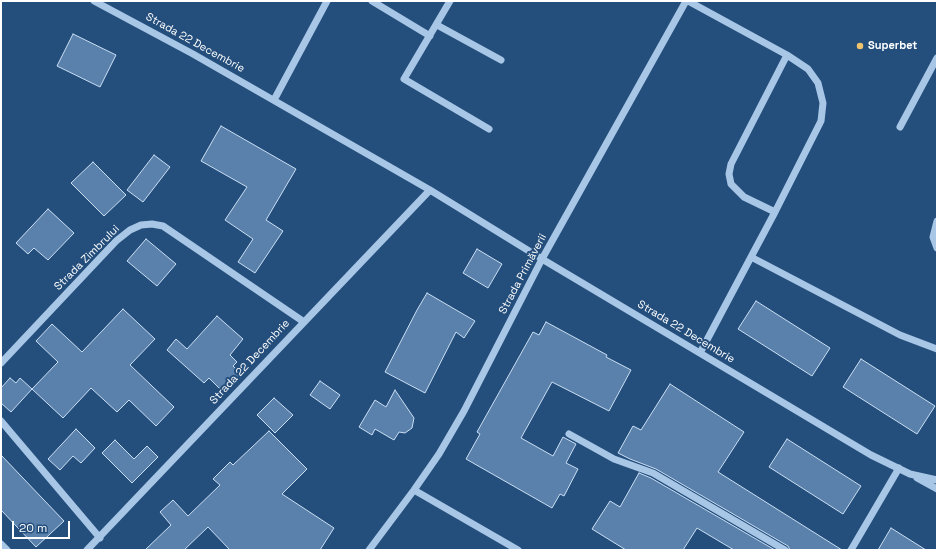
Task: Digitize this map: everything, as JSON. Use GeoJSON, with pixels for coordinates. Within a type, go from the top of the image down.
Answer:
{"type":"FeatureCollection","features":[{"type":"Feature","properties":{"kind":"street","name":"Strada 22 Decembrie"},"geometry":{"type":"LineString","coordinates":[[94,1],[193,54],[430,190],[542,259],[871,455],[910,474],[937,480]]}},
{"type":"Feature","properties":{"kind":"street"},"geometry":{"type":"LineString","coordinates":[[274,100],[327,1]]}},
{"type":"Feature","properties":{"kind":"street"},"geometry":{"type":"LineString","coordinates":[[372,1],[430,36]]}},
{"type":"Feature","properties":{"kind":"street"},"geometry":{"type":"LineString","coordinates":[[450,1],[404,79],[489,129]]}},
{"type":"Feature","properties":{"kind":"street"},"geometry":{"type":"LineString","coordinates":[[687,1],[787,55],[808,69],[818,83],[823,103],[821,121],[775,212],[700,353]]}},
{"type":"Feature","properties":{"kind":"street","name":"Strada Primăverii"},"geometry":{"type":"LineString","coordinates":[[369,550],[439,454],[464,411],[542,259],[687,1]]}},
{"type":"Feature","properties":{"kind":"street"},"geometry":{"type":"LineString","coordinates":[[437,25],[502,60]]}},
{"type":"Feature","properties":{"kind":"street"},"geometry":{"type":"LineString","coordinates":[[775,212],[744,197],[730,184],[729,174],[731,164],[787,55]]}},
{"type":"Feature","properties":{"kind":"street"},"geometry":{"type":"LineString","coordinates":[[900,127],[937,58]]}},
{"type":"Feature","properties":{"kind":"street","name":"Strada 22 Decembrie"},"geometry":{"type":"LineString","coordinates":[[87,550],[430,190]]}},
{"type":"Feature","properties":{"kind":"street"},"geometry":{"type":"LineString","coordinates":[[937,221],[933,238],[937,248]]}},
{"type":"Feature","properties":{"kind":"street","name":"Strada Zimbrului"},"geometry":{"type":"LineString","coordinates":[[1,363],[116,241],[130,230],[142,225],[152,224],[163,226],[304,322]]}},
{"type":"Feature","properties":{"kind":"street"},"geometry":{"type":"LineString","coordinates":[[751,257],[900,335],[937,350]]}},
{"type":"Feature","properties":{"kind":"street"},"geometry":{"type":"LineString","coordinates":[[1,421],[100,538]]}},
{"type":"Feature","properties":{"kind":"street"},"geometry":{"type":"LineString","coordinates":[[569,434],[614,458],[653,474],[785,550]]}},
{"type":"Feature","properties":{"kind":"street"},"geometry":{"type":"LineString","coordinates":[[851,550],[898,468]]}},
{"type":"Feature","properties":{"kind":"street"},"geometry":{"type":"LineString","coordinates":[[910,474],[937,489]]}},
{"type":"Feature","properties":{"kind":"street"},"geometry":{"type":"LineString","coordinates":[[414,490],[518,550]]}},
{"type":"Feature","properties":{"kind":"street"},"geometry":{"type":"LineString","coordinates":[[1,544],[7,550]]}},
{"type":"Feature","properties":{"kind":"building"},"geometry":{"type":"Polygon","coordinates":[[[73,34],[116,55],[100,87],[57,66],[73,34]]]}},
{"type":"Feature","properties":{"kind":"building"},"geometry":{"type":"Polygon","coordinates":[[[221,126],[296,169],[266,220],[283,231],[255,273],[238,262],[253,239],[225,220],[247,187],[201,161],[221,126]]]}},
{"type":"Feature","properties":{"kind":"building"},"geometry":{"type":"Polygon","coordinates":[[[154,155],[170,167],[143,202],[127,190],[154,155]]]}},
{"type":"Feature","properties":{"kind":"building"},"geometry":{"type":"Polygon","coordinates":[[[93,162],[126,195],[104,216],[71,183],[93,162]]]}},
{"type":"Feature","properties":{"kind":"building"},"geometry":{"type":"Polygon","coordinates":[[[48,209],[74,233],[48,260],[34,248],[28,254],[16,243],[48,209]]]}},
{"type":"Feature","properties":{"kind":"building"},"geometry":{"type":"Polygon","coordinates":[[[146,239],[176,264],[157,286],[127,261],[146,239]]]}},
{"type":"Feature","properties":{"kind":"building"},"geometry":{"type":"Polygon","coordinates":[[[477,249],[502,264],[488,288],[463,273],[477,249]]]}},
{"type":"Feature","properties":{"kind":"building"},"geometry":{"type":"Polygon","coordinates":[[[427,293],[475,321],[464,338],[456,332],[425,393],[385,372],[427,293]]]}},
{"type":"Feature","properties":{"kind":"building"},"geometry":{"type":"Polygon","coordinates":[[[756,301],[830,348],[812,376],[738,329],[756,301]]]}},
{"type":"Feature","properties":{"kind":"building"},"geometry":{"type":"Polygon","coordinates":[[[123,309],[155,339],[130,365],[174,407],[156,426],[129,400],[117,412],[91,388],[63,418],[32,389],[58,362],[36,341],[52,324],[82,352],[123,309]]]}},
{"type":"Feature","properties":{"kind":"building"},"geometry":{"type":"Polygon","coordinates":[[[217,316],[243,339],[230,355],[237,362],[233,366],[243,375],[225,394],[209,378],[204,383],[167,350],[176,339],[187,349],[217,316]]]}},
{"type":"Feature","properties":{"kind":"building"},"geometry":{"type":"Polygon","coordinates":[[[546,322],[607,355],[606,357],[631,370],[609,411],[552,382],[521,438],[553,456],[563,437],[576,444],[566,463],[578,469],[564,496],[560,494],[552,508],[466,459],[480,434],[477,432],[533,332],[539,335],[546,322]]]}},
{"type":"Feature","properties":{"kind":"building"},"geometry":{"type":"Polygon","coordinates":[[[861,359],[935,406],[917,434],[843,387],[861,359]]]}},
{"type":"Feature","properties":{"kind":"building"},"geometry":{"type":"Polygon","coordinates":[[[10,378],[16,383],[20,378],[32,389],[11,412],[1,403],[1,388],[10,378]]]}},
{"type":"Feature","properties":{"kind":"building"},"geometry":{"type":"Polygon","coordinates":[[[320,381],[340,395],[330,409],[310,395],[320,381]]]}},
{"type":"Feature","properties":{"kind":"building"},"geometry":{"type":"Polygon","coordinates":[[[670,384],[744,432],[718,472],[842,550],[790,550],[788,546],[656,469],[618,453],[633,426],[641,430],[670,384]]]}},
{"type":"Feature","properties":{"kind":"building"},"geometry":{"type":"Polygon","coordinates":[[[395,390],[414,418],[412,428],[405,433],[399,432],[394,440],[375,429],[372,435],[359,427],[375,400],[386,407],[395,390]]]}},
{"type":"Feature","properties":{"kind":"building"},"geometry":{"type":"Polygon","coordinates":[[[274,398],[293,415],[275,433],[257,415],[274,398]]]}},
{"type":"Feature","properties":{"kind":"building"},"geometry":{"type":"Polygon","coordinates":[[[76,429],[95,448],[81,463],[73,456],[60,470],[48,459],[76,429]]]}},
{"type":"Feature","properties":{"kind":"building"},"geometry":{"type":"Polygon","coordinates":[[[269,431],[307,469],[282,494],[334,528],[320,550],[230,550],[208,527],[184,550],[145,550],[171,525],[160,512],[173,500],[188,516],[220,485],[213,479],[230,462],[233,465],[269,431]]]}},
{"type":"Feature","properties":{"kind":"building"},"geometry":{"type":"Polygon","coordinates":[[[787,439],[861,486],[843,514],[769,467],[787,439]]]}},
{"type":"Feature","properties":{"kind":"building"},"geometry":{"type":"Polygon","coordinates":[[[115,440],[134,459],[147,446],[158,457],[132,483],[102,453],[115,440]]]}},
{"type":"Feature","properties":{"kind":"building"},"geometry":{"type":"Polygon","coordinates":[[[1,455],[64,521],[36,547],[1,510],[1,455]]]}},
{"type":"Feature","properties":{"kind":"building"},"geometry":{"type":"Polygon","coordinates":[[[639,473],[651,478],[775,550],[734,550],[697,528],[683,550],[626,550],[592,529],[610,501],[620,507],[639,473]]]}},
{"type":"Feature","properties":{"kind":"building"},"geometry":{"type":"Polygon","coordinates":[[[891,528],[926,550],[878,550],[891,528]]]}},
{"type":"Feature","properties":{"kind":"place","name":"Superbet"},"geometry":{"type":"Point","coordinates":[860,46]}}]}
